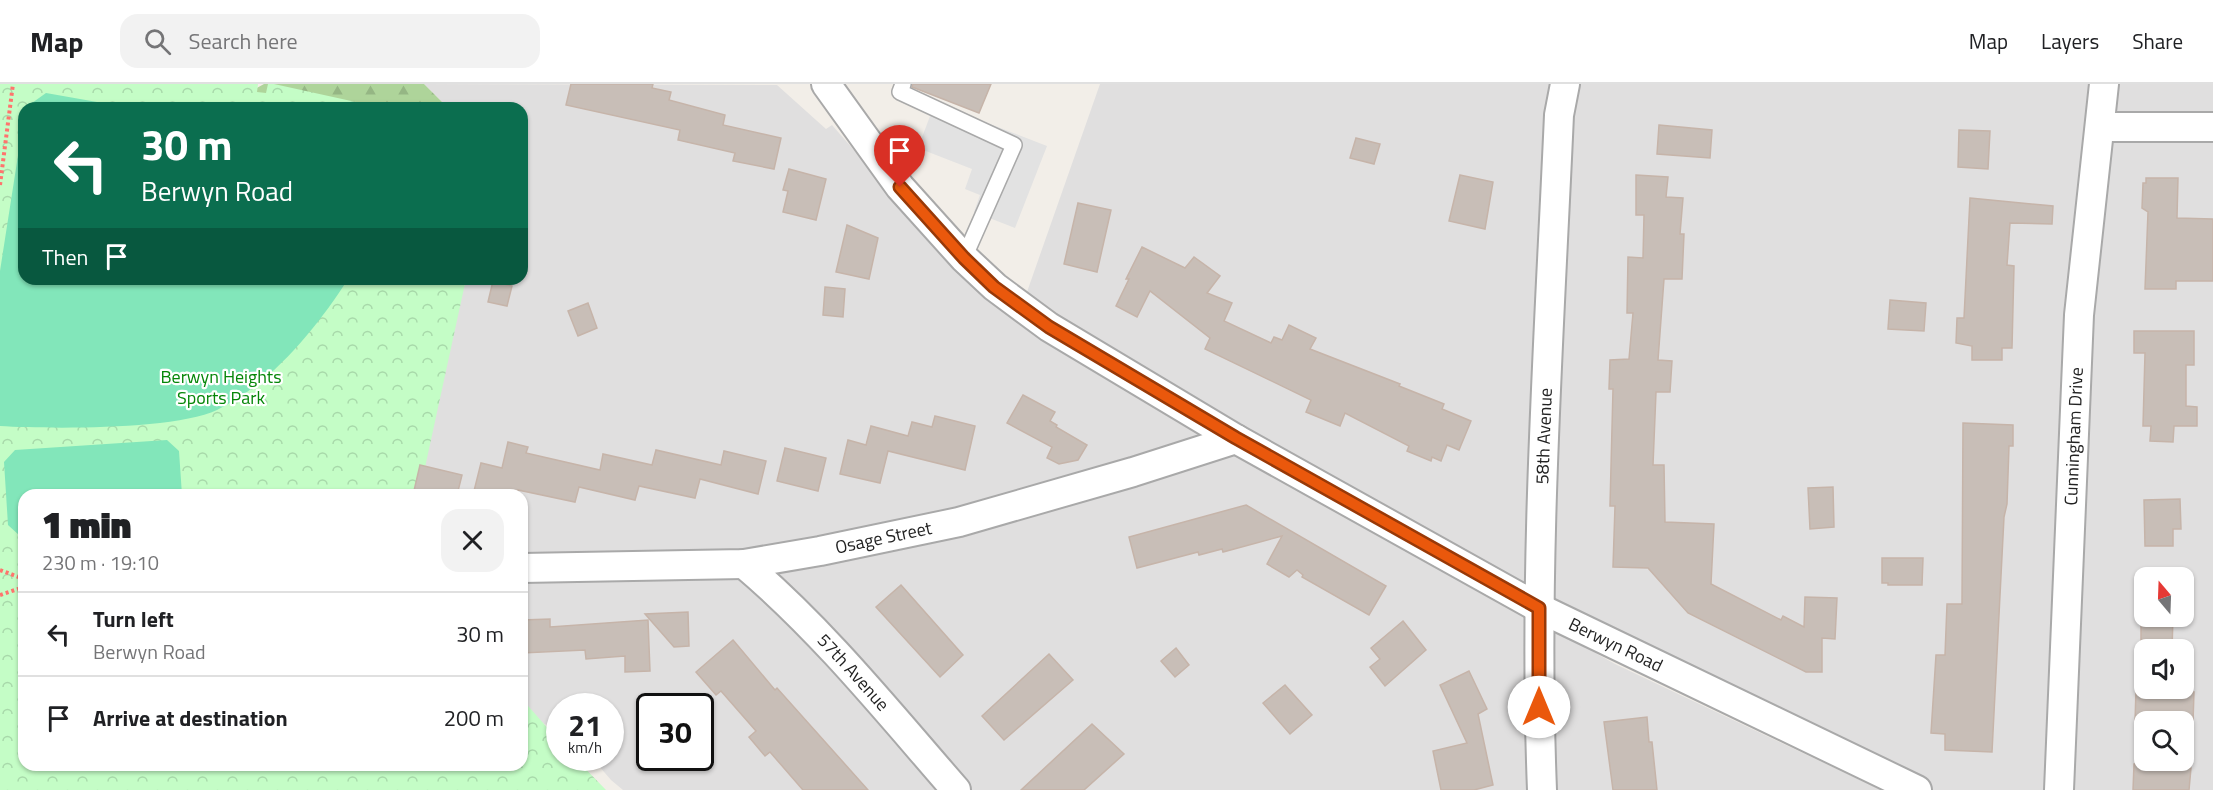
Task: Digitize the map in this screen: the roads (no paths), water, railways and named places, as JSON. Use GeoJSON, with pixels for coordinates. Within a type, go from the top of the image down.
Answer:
{"type":"FeatureCollection","features":[{"type":"Feature","properties":{"kind":"street","name":"Berwyn Road"},"geometry":{"type":"LineString","coordinates":[[826,84],[900,187],[964,258],[1021,309],[1236,438],[1539,608],[1917,790]]}},
{"type":"Feature","properties":{"kind":"street","name":"58th Avenue"},"geometry":{"type":"LineString","coordinates":[[1542,790],[1539,608],[1542,452],[1559,115],[1565,84]]}},
{"type":"Feature","properties":{"kind":"street","name":"Cunningham Drive"},"geometry":{"type":"LineString","coordinates":[[2059,790],[2079,315],[2104,84]]}},
{"type":"Feature","properties":{"kind":"street"},"geometry":{"type":"LineString","coordinates":[[2100,127],[2213,127]]}},
{"type":"Feature","properties":{"kind":"street","name":"Osage Street"},"geometry":{"type":"LineString","coordinates":[[528,568],[744,564],[959,522],[1133,472],[1236,438]]}},
{"type":"Feature","properties":{"kind":"street","name":"57th Avenue"},"geometry":{"type":"LineString","coordinates":[[744,564],[786,600],[818,633],[956,790]]}},
{"type":"Feature","properties":{"kind":"lane"},"geometry":{"type":"LineString","coordinates":[[903,84],[900,92],[1014,145],[964,258]]}},
{"type":"Feature","properties":{"kind":"park label","name":"Berwyn Heights Sports Park"},"geometry":{"type":"Point","coordinates":[221,387]}}]}
